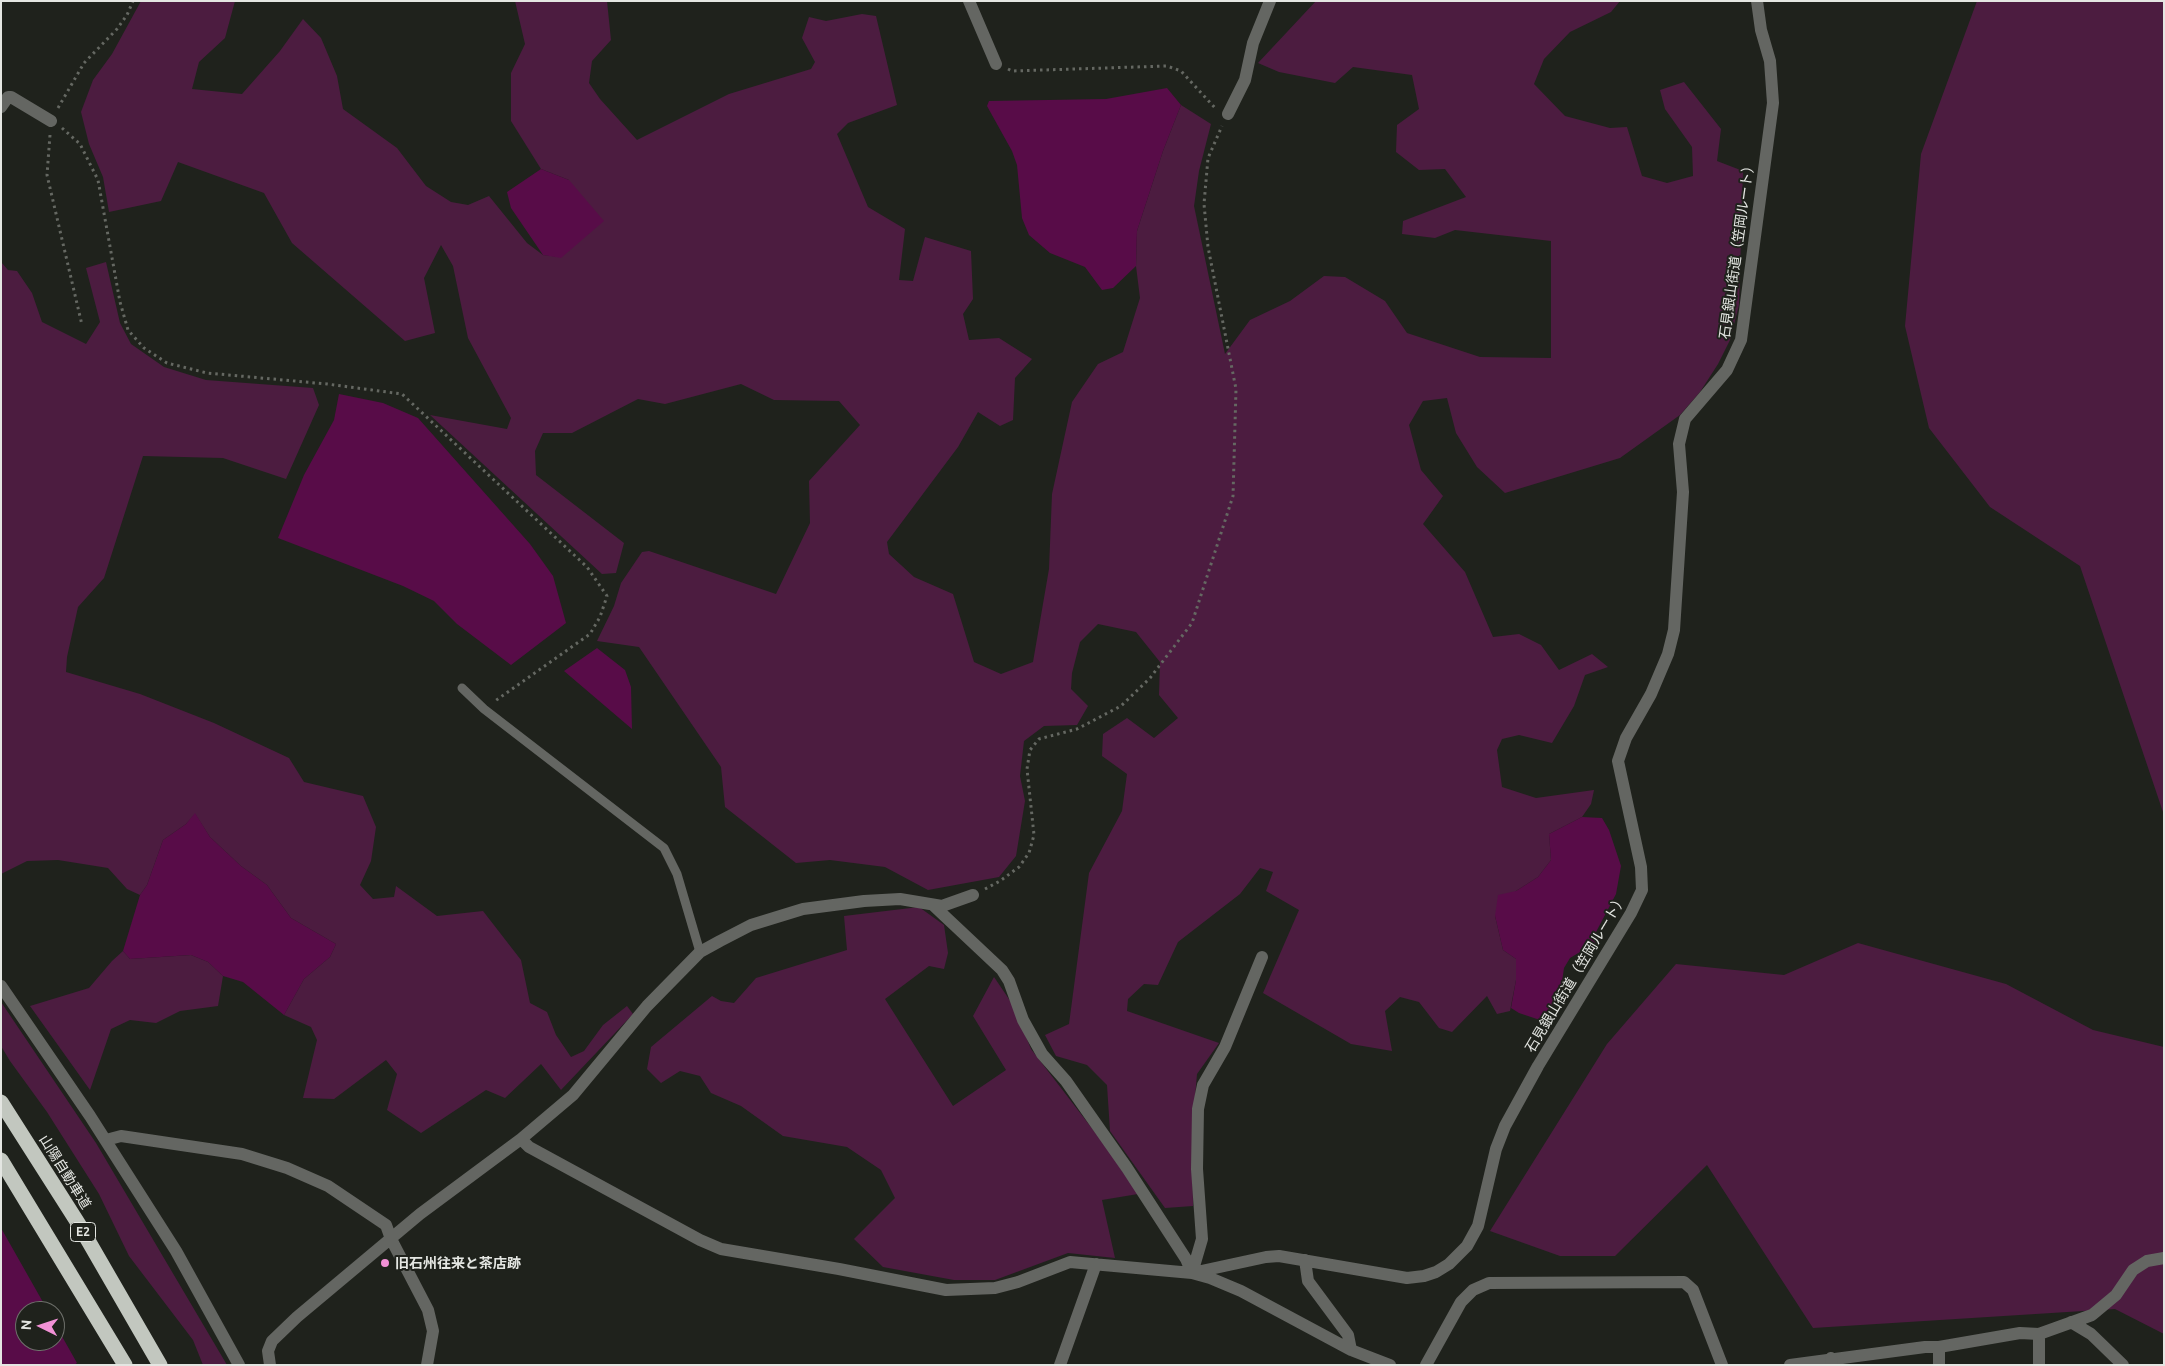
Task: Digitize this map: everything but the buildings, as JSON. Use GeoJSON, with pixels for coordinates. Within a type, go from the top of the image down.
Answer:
{"type":"FeatureCollection","features":[{"type":"Feature","properties":{"kind":"highway","name":"山陽自動車道"},"geometry":{"type":"LineString","coordinates":[[1,1102],[78,1223],[160,1365]]}},
{"type":"Feature","properties":{"kind":"highway","name":"E2"},"geometry":{"type":"LineString","coordinates":[[1,1160],[125,1365]]}},
{"type":"Feature","properties":{"kind":"street"},"geometry":{"type":"LineString","coordinates":[[969,1],[996,64]]}},
{"type":"Feature","properties":{"kind":"street"},"geometry":{"type":"LineString","coordinates":[[1228,114],[1245,80],[1253,43],[1270,1]]}},
{"type":"Feature","properties":{"kind":"street","name":"石見銀山街道（笠岡ルート）"},"geometry":{"type":"LineString","coordinates":[[1192,1273],[1266,1257],[1279,1256],[1407,1278],[1436,1272],[1459,1255],[1467,1246],[1478,1226],[1496,1149],[1505,1126],[1538,1066],[1631,913],[1642,890],[1641,867],[1618,761],[1626,738],[1658,678],[1668,654],[1674,630],[1682,492],[1679,444],[1685,419],[1728,370],[1741,340],[1773,103],[1770,61],[1761,30],[1757,1]]}},
{"type":"Feature","properties":{"kind":"street"},"geometry":{"type":"LineString","coordinates":[[1,107],[8,97],[11,97],[51,121]]}},
{"type":"Feature","properties":{"kind":"street"},"geometry":{"type":"LineString","coordinates":[[270,1365],[268,1351],[272,1341],[420,1214],[521,1139],[573,1095],[648,1006],[700,952],[751,925],[803,909],[864,901],[900,900],[942,906],[974,895]]}},
{"type":"Feature","properties":{"kind":"street"},"geometry":{"type":"LineString","coordinates":[[934,906],[1002,970],[1009,981],[1023,1020],[1042,1054],[1066,1082],[1127,1168],[1186,1259],[1192,1273]]}},
{"type":"Feature","properties":{"kind":"street"},"geometry":{"type":"LineString","coordinates":[[1192,1273],[1202,1239],[1197,1169],[1198,1109],[1203,1085],[1225,1047],[1262,956]]}},
{"type":"Feature","properties":{"kind":"street"},"geometry":{"type":"LineString","coordinates":[[1,986],[106,1140],[176,1251],[239,1365]]}},
{"type":"Feature","properties":{"kind":"street"},"geometry":{"type":"LineString","coordinates":[[106,1140],[121,1136],[242,1154],[287,1168],[328,1186],[386,1225],[391,1239],[428,1310],[433,1331],[427,1365]]}},
{"type":"Feature","properties":{"kind":"street"},"geometry":{"type":"LineString","coordinates":[[521,1139],[529,1147],[700,1240],[721,1249],[946,1290],[995,1288],[1018,1282],[1070,1262],[1192,1273],[1210,1278],[1241,1291],[1352,1350],[1390,1365]]}},
{"type":"Feature","properties":{"kind":"street"},"geometry":{"type":"LineString","coordinates":[[1790,1365],[1832,1361],[1925,1347],[1939,1347],[2020,1333],[2039,1334],[2092,1315],[2116,1296],[2132,1270],[2147,1261],[2164,1258]]}},
{"type":"Feature","properties":{"kind":"street"},"geometry":{"type":"LineString","coordinates":[[1305,1260],[1308,1281],[1348,1335],[1352,1350]]}},
{"type":"Feature","properties":{"kind":"street"},"geometry":{"type":"LineString","coordinates":[[1060,1365],[1096,1264]]}},
{"type":"Feature","properties":{"kind":"street"},"geometry":{"type":"LineString","coordinates":[[1426,1365],[1461,1302],[1473,1290],[1488,1283],[1684,1282],[1693,1290],[1722,1365]]}},
{"type":"Feature","properties":{"kind":"street"},"geometry":{"type":"LineString","coordinates":[[2071,1322],[2091,1334],[2123,1365]]}},
{"type":"Feature","properties":{"kind":"street"},"geometry":{"type":"LineString","coordinates":[[2039,1334],[2039,1365]]}},
{"type":"Feature","properties":{"kind":"street"},"geometry":{"type":"LineString","coordinates":[[1939,1347],[1939,1365]]}},
{"type":"Feature","properties":{"kind":"lane"},"geometry":{"type":"LineString","coordinates":[[462,688],[484,709],[664,848],[677,874],[700,952]]}},
{"type":"Feature","properties":{"kind":"path"},"geometry":{"type":"LineString","coordinates":[[82,325],[47,175],[51,121],[84,63],[117,28],[127,15],[133,1]]}},
{"type":"Feature","properties":{"kind":"path"},"geometry":{"type":"LineString","coordinates":[[974,895],[1000,881],[1019,867],[1029,853],[1034,835],[1027,769],[1030,750],[1039,739],[1077,729],[1121,706],[1150,678],[1192,624],[1233,496],[1236,389],[1208,247],[1204,204],[1208,158],[1228,114],[1214,108],[1181,71],[1167,66],[1012,71],[996,64]]}},
{"type":"Feature","properties":{"kind":"path"},"geometry":{"type":"LineString","coordinates":[[51,121],[71,134],[80,144],[98,180],[120,302],[128,330],[144,348],[167,363],[207,373],[327,384],[402,394],[588,566],[607,596],[600,617],[590,634],[484,709]]}},
{"type":"Feature","properties":{"kind":"shaded area"},"geometry":{"type":"Polygon","coordinates":[[[141,1],[235,1],[225,38],[199,62],[192,89],[242,94],[280,51],[303,19],[321,38],[337,76],[343,109],[397,148],[426,186],[451,202],[468,205],[489,196],[527,243],[543,255],[561,257],[569,180],[541,169],[511,121],[511,73],[525,44],[515,1],[607,1],[611,40],[592,61],[589,83],[600,99],[637,140],[729,94],[811,69],[815,62],[802,38],[809,17],[826,21],[862,14],[876,16],[897,105],[848,123],[837,134],[868,207],[905,229],[899,280],[913,281],[925,237],[971,251],[973,299],[963,314],[969,340],[999,338],[1032,359],[1015,378],[1013,420],[1000,426],[978,412],[958,447],[887,542],[889,554],[914,577],[953,594],[974,662],[1001,674],[1033,662],[1049,569],[1052,494],[1072,402],[1098,364],[1123,352],[1140,298],[1136,266],[1137,231],[1163,151],[1181,105],[1211,124],[1199,171],[1194,206],[1225,354],[1250,320],[1290,301],[1324,276],[1345,277],[1385,301],[1407,333],[1480,357],[1551,358],[1551,241],[1455,230],[1435,238],[1402,234],[1403,221],[1466,197],[1445,169],[1419,170],[1396,152],[1397,125],[1419,109],[1412,75],[1353,67],[1335,83],[1279,72],[1258,63],[1316,1],[1620,1],[1611,12],[1570,32],[1544,59],[1534,84],[1565,116],[1610,128],[1627,127],[1642,176],[1667,183],[1693,176],[1692,147],[1665,109],[1660,90],[1684,82],[1721,129],[1717,161],[1743,171],[1739,305],[1730,340],[1718,364],[1700,392],[1680,415],[1620,458],[1505,493],[1477,467],[1456,433],[1447,398],[1423,401],[1409,425],[1421,470],[1443,496],[1423,524],[1465,572],[1493,637],[1519,634],[1541,645],[1559,670],[1592,654],[1608,667],[1585,675],[1574,706],[1552,743],[1519,735],[1502,739],[1497,750],[1502,787],[1536,798],[1594,790],[1591,804],[1582,817],[1549,834],[1551,860],[1538,877],[1516,891],[1495,916],[1503,950],[1516,959],[1516,980],[1510,1011],[1497,1014],[1487,996],[1452,1032],[1439,1028],[1419,1002],[1400,997],[1385,1011],[1392,1051],[1351,1044],[1263,993],[1299,910],[1266,891],[1273,872],[1260,868],[1240,894],[1178,942],[1158,985],[1144,984],[1128,999],[1127,1011],[1219,1043],[1197,1074],[1192,1133],[1193,1206],[1165,1208],[1110,1131],[1107,1085],[1087,1065],[1056,1056],[1045,1035],[1069,1024],[1089,873],[1122,811],[1127,774],[1102,756],[1103,734],[1127,718],[1154,738],[1178,718],[1159,695],[1160,662],[1136,632],[1098,624],[1080,642],[1072,673],[1071,689],[1088,706],[1077,725],[1044,726],[1024,741],[1020,776],[1025,801],[1016,856],[999,877],[928,890],[885,867],[830,860],[796,863],[725,807],[721,767],[639,647],[597,641],[614,606],[621,583],[642,552],[649,551],[776,594],[810,523],[809,481],[860,425],[839,401],[774,400],[741,384],[665,404],[638,399],[572,433],[543,433],[535,451],[536,475],[624,543],[616,573],[602,574],[430,415],[507,429],[511,418],[468,338],[453,266],[441,245],[424,278],[435,333],[405,341],[292,243],[264,193],[178,162],[161,201],[109,212],[103,177],[89,144],[81,112],[93,80],[112,54],[141,1]]]}},
{"type":"Feature","properties":{"kind":"shaded area"},"geometry":{"type":"Polygon","coordinates":[[[1977,1],[2164,1],[2164,815],[2080,566],[1990,507],[1929,428],[1905,326],[1921,154],[1977,1]]]}},
{"type":"Feature","properties":{"kind":"shaded area"},"geometry":{"type":"Polygon","coordinates":[[[1167,88],[1181,105],[1163,151],[1137,231],[1136,266],[1113,288],[1102,290],[1085,267],[1050,253],[1029,235],[1022,218],[1017,165],[1012,151],[987,106],[989,101],[1106,99],[1167,88]]]}},
{"type":"Feature","properties":{"kind":"shaded area"},"geometry":{"type":"Polygon","coordinates":[[[541,169],[569,180],[604,221],[561,258],[543,255],[511,208],[507,192],[541,169]]]}},
{"type":"Feature","properties":{"kind":"shaded area"},"geometry":{"type":"Polygon","coordinates":[[[1,262],[8,270],[17,271],[32,293],[42,322],[86,344],[100,322],[86,268],[106,262],[120,323],[131,344],[164,367],[206,380],[313,388],[319,405],[286,479],[223,458],[143,456],[104,578],[78,607],[67,657],[66,672],[140,694],[214,723],[289,758],[304,782],[363,796],[376,827],[371,861],[360,885],[373,899],[394,897],[396,886],[437,916],[483,911],[521,960],[530,1003],[547,1012],[556,1035],[571,1057],[584,1051],[603,1025],[627,1006],[633,1014],[561,1090],[541,1064],[505,1098],[486,1090],[421,1133],[387,1110],[397,1074],[386,1060],[334,1099],[303,1098],[317,1040],[311,1027],[284,1015],[304,979],[330,957],[336,944],[291,918],[267,885],[241,866],[210,837],[195,814],[186,824],[163,840],[147,885],[140,895],[127,889],[108,868],[58,860],[27,861],[1,874],[1,262]]]}},
{"type":"Feature","properties":{"kind":"shaded area"},"geometry":{"type":"Polygon","coordinates":[[[339,394],[383,403],[418,418],[530,544],[553,576],[566,623],[511,665],[457,624],[434,601],[403,586],[278,538],[304,475],[334,420],[339,394]]]}},
{"type":"Feature","properties":{"kind":"shaded area"},"geometry":{"type":"Polygon","coordinates":[[[597,648],[625,670],[631,687],[632,729],[564,671],[597,648]]]}},
{"type":"Feature","properties":{"kind":"shaded area"},"geometry":{"type":"Polygon","coordinates":[[[195,813],[210,837],[241,866],[267,885],[291,918],[336,944],[330,957],[304,979],[284,1015],[243,982],[223,976],[208,962],[191,955],[130,959],[123,951],[140,895],[147,885],[163,840],[186,824],[195,813]]]}},
{"type":"Feature","properties":{"kind":"shaded area"},"geometry":{"type":"Polygon","coordinates":[[[1582,817],[1602,818],[1609,830],[1621,866],[1616,894],[1596,932],[1595,950],[1585,949],[1570,958],[1564,968],[1559,1002],[1547,1019],[1540,1020],[1519,1013],[1511,1008],[1516,980],[1516,959],[1503,950],[1495,916],[1498,895],[1516,891],[1538,877],[1551,860],[1549,834],[1582,817]]]}},
{"type":"Feature","properties":{"kind":"shaded area"},"geometry":{"type":"Polygon","coordinates":[[[919,907],[944,925],[948,953],[944,969],[929,966],[885,999],[953,1106],[1006,1070],[973,1016],[994,977],[1013,1005],[1031,1049],[1104,1144],[1138,1194],[1102,1200],[1115,1258],[1068,1253],[995,1280],[954,1280],[883,1267],[854,1239],[895,1198],[881,1170],[847,1147],[783,1136],[741,1106],[711,1093],[700,1076],[680,1071],[661,1083],[647,1069],[651,1047],[712,996],[721,1001],[734,1003],[756,978],[847,950],[844,916],[919,907]]]}},
{"type":"Feature","properties":{"kind":"shaded area"},"geometry":{"type":"Polygon","coordinates":[[[1858,943],[2006,984],[2093,1030],[2164,1047],[2164,1334],[2115,1309],[1813,1328],[1707,1165],[1615,1256],[1560,1256],[1490,1231],[1607,1044],[1676,964],[1784,975],[1858,943]]]}},
{"type":"Feature","properties":{"kind":"shaded area"},"geometry":{"type":"Polygon","coordinates":[[[123,951],[130,959],[191,955],[208,962],[223,976],[218,1006],[180,1011],[156,1023],[130,1020],[111,1029],[90,1090],[30,1006],[89,988],[123,951]]]}},
{"type":"Feature","properties":{"kind":"shaded area"},"geometry":{"type":"Polygon","coordinates":[[[1,1002],[96,1143],[227,1365],[203,1365],[193,1340],[129,1256],[99,1194],[47,1112],[1,1046],[1,1002]]]}},
{"type":"Feature","properties":{"kind":"shaded area"},"geometry":{"type":"Polygon","coordinates":[[[1,1228],[42,1301],[15,1301],[15,1351],[65,1351],[65,1342],[77,1363],[74,1365],[1,1365],[1,1228]]]}},
{"type":"Feature","properties":{"kind":"place","name":"旧石州往来と茶店跡"},"geometry":{"type":"Point","coordinates":[385,1263]}}]}
